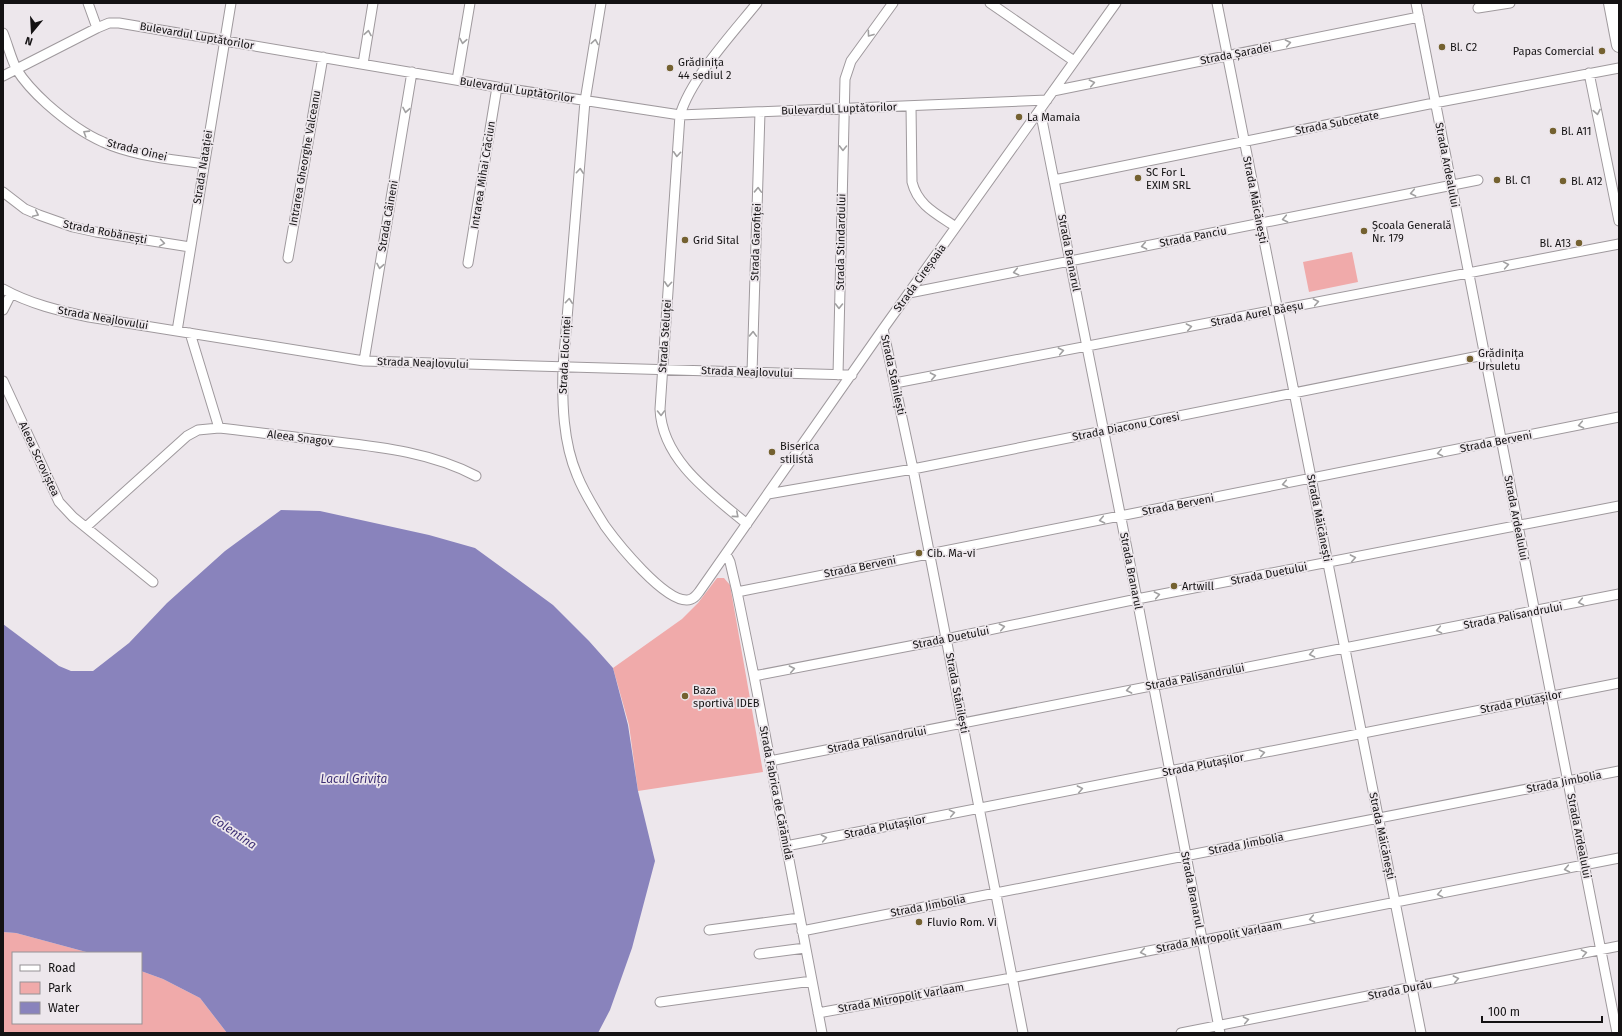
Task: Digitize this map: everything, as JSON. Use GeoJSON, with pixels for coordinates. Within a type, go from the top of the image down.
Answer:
{"type":"FeatureCollection","features":[{"type":"Feature","properties":{"kind":"main road"},"geometry":{"type":"LineString","coordinates":[[1611,3],[1619,45]]}},
{"type":"Feature","properties":{"kind":"street"},"geometry":{"type":"LineString","coordinates":[[88,3],[97,28]]}},
{"type":"Feature","properties":{"kind":"street","name":"Strada Natației"},"geometry":{"type":"LineString","coordinates":[[177,331],[231,3]]}},
{"type":"Feature","properties":{"kind":"street"},"geometry":{"type":"LineString","coordinates":[[363,64],[374,3]]}},
{"type":"Feature","properties":{"kind":"street"},"geometry":{"type":"LineString","coordinates":[[457,80],[470,3]]}},
{"type":"Feature","properties":{"kind":"street","name":"Strada Elocinței"},"geometry":{"type":"LineString","coordinates":[[601,3],[585,101],[563,367],[563,396],[566,431],[570,453],[577,475],[590,501],[606,527],[625,551],[656,584],[671,594],[684,600],[694,598],[726,554]]}},
{"type":"Feature","properties":{"kind":"street","name":"Strada Steluței"},"geometry":{"type":"LineString","coordinates":[[747,524],[694,478],[676,456],[667,441],[661,420],[662,370],[680,115],[683,103],[694,85],[756,3]]}},
{"type":"Feature","properties":{"kind":"street","name":"Strada Stindardului"},"geometry":{"type":"LineString","coordinates":[[838,375],[844,79],[851,61],[893,3]]}},
{"type":"Feature","properties":{"kind":"street"},"geometry":{"type":"LineString","coordinates":[[990,3],[1001,6],[1074,61]]}},
{"type":"Feature","properties":{"kind":"street","name":"Strada Cireșoaia"},"geometry":{"type":"LineString","coordinates":[[726,554],[883,329],[1116,3]]}},
{"type":"Feature","properties":{"kind":"street","name":"Strada Măicănești"},"geometry":{"type":"LineString","coordinates":[[1216,3],[1421,1033]]}},
{"type":"Feature","properties":{"kind":"street","name":"Strada Ardealului"},"geometry":{"type":"LineString","coordinates":[[1416,3],[1617,1033]]}},
{"type":"Feature","properties":{"kind":"street"},"geometry":{"type":"LineString","coordinates":[[1478,8],[1510,3]]}},
{"type":"Feature","properties":{"kind":"street","name":"Strada Șaradei"},"geometry":{"type":"LineString","coordinates":[[1054,91],[1419,17]]}},
{"type":"Feature","properties":{"kind":"street","name":"Bulevardul Luptătorilor"},"geometry":{"type":"LineString","coordinates":[[3,76],[97,28],[110,23],[119,23],[497,87],[680,115],[1047,100]]}},
{"type":"Feature","properties":{"kind":"street","name":"Strada Oinei"},"geometry":{"type":"LineString","coordinates":[[3,33],[17,69],[38,96],[54,110],[90,136],[104,142],[139,152],[204,164]]}},
{"type":"Feature","properties":{"kind":"street","name":"Intrarea Gheorghe Valceanu"},"geometry":{"type":"LineString","coordinates":[[288,258],[322,57]]}},
{"type":"Feature","properties":{"kind":"street","name":"Strada Subcetate"},"geometry":{"type":"LineString","coordinates":[[1054,180],[1435,103],[1619,68]]}},
{"type":"Feature","properties":{"kind":"street","name":"Strada Câineni"},"geometry":{"type":"LineString","coordinates":[[364,360],[412,72]]}},
{"type":"Feature","properties":{"kind":"street"},"geometry":{"type":"LineString","coordinates":[[1589,73],[1619,221]]}},
{"type":"Feature","properties":{"kind":"street","name":"Intrarea Mihai Crăciun"},"geometry":{"type":"LineString","coordinates":[[468,263],[497,87]]}},
{"type":"Feature","properties":{"kind":"street"},"geometry":{"type":"LineString","coordinates":[[911,106],[912,182],[914,191],[921,202],[956,227]]}},
{"type":"Feature","properties":{"kind":"street","name":"Strada Branarul"},"geometry":{"type":"LineString","coordinates":[[1040,110],[1220,1029]]}},
{"type":"Feature","properties":{"kind":"street","name":"Strada Garofiței"},"geometry":{"type":"LineString","coordinates":[[752,373],[760,112]]}},
{"type":"Feature","properties":{"kind":"street","name":"Strada Panciu"},"geometry":{"type":"LineString","coordinates":[[909,293],[1478,180]]}},
{"type":"Feature","properties":{"kind":"street","name":"Strada Robănești"},"geometry":{"type":"LineString","coordinates":[[3,192],[32,212],[73,227],[190,247]]}},
{"type":"Feature","properties":{"kind":"street","name":"Strada Aurel Băeșu"},"geometry":{"type":"LineString","coordinates":[[895,383],[1619,244]]}},
{"type":"Feature","properties":{"kind":"street"},"geometry":{"type":"LineString","coordinates":[[3,310],[7,292]]}},
{"type":"Feature","properties":{"kind":"street","name":"Strada Neajlovului"},"geometry":{"type":"LineString","coordinates":[[7,292],[68,313],[364,360],[852,375]]}},
{"type":"Feature","properties":{"kind":"street","name":"Strada Stănilești"},"geometry":{"type":"LineString","coordinates":[[883,329],[913,469],[1024,1033]]}},
{"type":"Feature","properties":{"kind":"street"},"geometry":{"type":"LineString","coordinates":[[86,527],[187,436],[198,430],[219,428],[190,333]]}},
{"type":"Feature","properties":{"kind":"street","name":"Strada Diaconu Coresi"},"geometry":{"type":"LineString","coordinates":[[768,494],[913,469],[1484,355]]}},
{"type":"Feature","properties":{"kind":"street","name":"Aleea Scroviștea"},"geometry":{"type":"LineString","coordinates":[[3,381],[59,502],[73,517],[153,582]]}},
{"type":"Feature","properties":{"kind":"street","name":"Strada Berveni"},"geometry":{"type":"LineString","coordinates":[[737,592],[1619,417]]}},
{"type":"Feature","properties":{"kind":"street","name":"Aleea Snagov"},"geometry":{"type":"LineString","coordinates":[[219,428],[391,449],[442,461],[476,476]]}},
{"type":"Feature","properties":{"kind":"street","name":"Strada Duetului"},"geometry":{"type":"LineString","coordinates":[[754,676],[946,639],[1137,599],[1619,506]]}},
{"type":"Feature","properties":{"kind":"street","name":"Strada Fabrica de Cărămidă"},"geometry":{"type":"LineString","coordinates":[[726,554],[730,562],[737,592],[754,676],[822,1033]]}},
{"type":"Feature","properties":{"kind":"street","name":"Strada Palisandrului"},"geometry":{"type":"LineString","coordinates":[[770,761],[1153,685],[1534,612],[1619,594]]}},
{"type":"Feature","properties":{"kind":"street","name":"Strada Plutașilor"},"geometry":{"type":"LineString","coordinates":[[786,846],[1619,683]]}},
{"type":"Feature","properties":{"kind":"street","name":"Strada Jimbolia"},"geometry":{"type":"LineString","coordinates":[[802,931],[1619,771]]}},
{"type":"Feature","properties":{"kind":"street","name":"Strada Mitropolit Varlaam"},"geometry":{"type":"LineString","coordinates":[[818,1013],[1013,978],[1619,858]]}},
{"type":"Feature","properties":{"kind":"street"},"geometry":{"type":"LineString","coordinates":[[709,930],[799,918]]}},
{"type":"Feature","properties":{"kind":"street","name":"Strada Durău"},"geometry":{"type":"LineString","coordinates":[[1181,1033],[1220,1029],[1619,946]]}},
{"type":"Feature","properties":{"kind":"street"},"geometry":{"type":"LineString","coordinates":[[759,954],[805,948]]}},
{"type":"Feature","properties":{"kind":"street"},"geometry":{"type":"LineString","coordinates":[[660,1002],[812,981]]}},
{"type":"Feature","properties":{"kind":"green space"},"geometry":{"type":"Polygon","coordinates":[[[1352,252],[1358,282],[1309,292],[1303,262],[1352,252]]]}},
{"type":"Feature","properties":{"kind":"green space","name":"Baza sportivă IDEB"},"geometry":{"type":"Polygon","coordinates":[[[717,578],[724,578],[730,585],[763,772],[638,791],[629,725],[613,668],[682,619],[698,603],[717,578]]]}},
{"type":"Feature","properties":{"kind":"green space"},"geometry":{"type":"Polygon","coordinates":[[[3,932],[16,933],[86,952],[12,952],[12,1024],[142,1024],[142,971],[163,979],[200,998],[227,1033],[3,1033],[3,932]]]}},
{"type":"Feature","properties":{"kind":"water","name":"Lacul Grivița"},"geometry":{"type":"Polygon","coordinates":[[[281,510],[320,511],[429,535],[475,548],[553,605],[589,641],[613,668],[628,725],[638,791],[655,861],[632,948],[610,1010],[598,1033],[227,1033],[200,998],[163,979],[142,971],[142,952],[86,952],[16,933],[3,932],[3,624],[59,666],[71,671],[93,671],[129,643],[167,603],[225,551],[281,510]]]}},
{"type":"Feature","properties":{"kind":"place","name":"Bl. C2"},"geometry":{"type":"Point","coordinates":[1442,47]}},
{"type":"Feature","properties":{"kind":"place","name":"Papas Comercial"},"geometry":{"type":"Point","coordinates":[1602,51]}},
{"type":"Feature","properties":{"kind":"place","name":"Grădinița 44 sediul 2"},"geometry":{"type":"Point","coordinates":[670,68]}},
{"type":"Feature","properties":{"kind":"place","name":"La Mamaia"},"geometry":{"type":"Point","coordinates":[1019,117]}},
{"type":"Feature","properties":{"kind":"place","name":"Bl. A11"},"geometry":{"type":"Point","coordinates":[1553,131]}},
{"type":"Feature","properties":{"kind":"place","name":"SC For L EXIM SRL"},"geometry":{"type":"Point","coordinates":[1138,178]}},
{"type":"Feature","properties":{"kind":"place","name":"Bl. C1"},"geometry":{"type":"Point","coordinates":[1497,180]}},
{"type":"Feature","properties":{"kind":"place","name":"Bl. A12"},"geometry":{"type":"Point","coordinates":[1563,181]}},
{"type":"Feature","properties":{"kind":"place","name":"Școala Generală Nr. 179"},"geometry":{"type":"Point","coordinates":[1364,231]}},
{"type":"Feature","properties":{"kind":"place","name":"Grid Sital"},"geometry":{"type":"Point","coordinates":[685,240]}},
{"type":"Feature","properties":{"kind":"place","name":"Bl. A13"},"geometry":{"type":"Point","coordinates":[1579,243]}},
{"type":"Feature","properties":{"kind":"place","name":"Grădinița Ursuletu"},"geometry":{"type":"Point","coordinates":[1470,359]}},
{"type":"Feature","properties":{"kind":"place","name":"Biserica stilistă"},"geometry":{"type":"Point","coordinates":[772,452]}},
{"type":"Feature","properties":{"kind":"place","name":"Cib. Ma-vi"},"geometry":{"type":"Point","coordinates":[919,553]}},
{"type":"Feature","properties":{"kind":"place","name":"Artwill"},"geometry":{"type":"Point","coordinates":[1174,586]}},
{"type":"Feature","properties":{"kind":"place","name":"Baza sportivă IDEB"},"geometry":{"type":"Point","coordinates":[685,696]}},
{"type":"Feature","properties":{"kind":"place","name":"Fluvio Rom. Vi"},"geometry":{"type":"Point","coordinates":[919,922]}},
{"type":"Feature","properties":{"kind":"water label","name":"Colentina"},"geometry":{"type":"Point","coordinates":[234,832]}}]}
